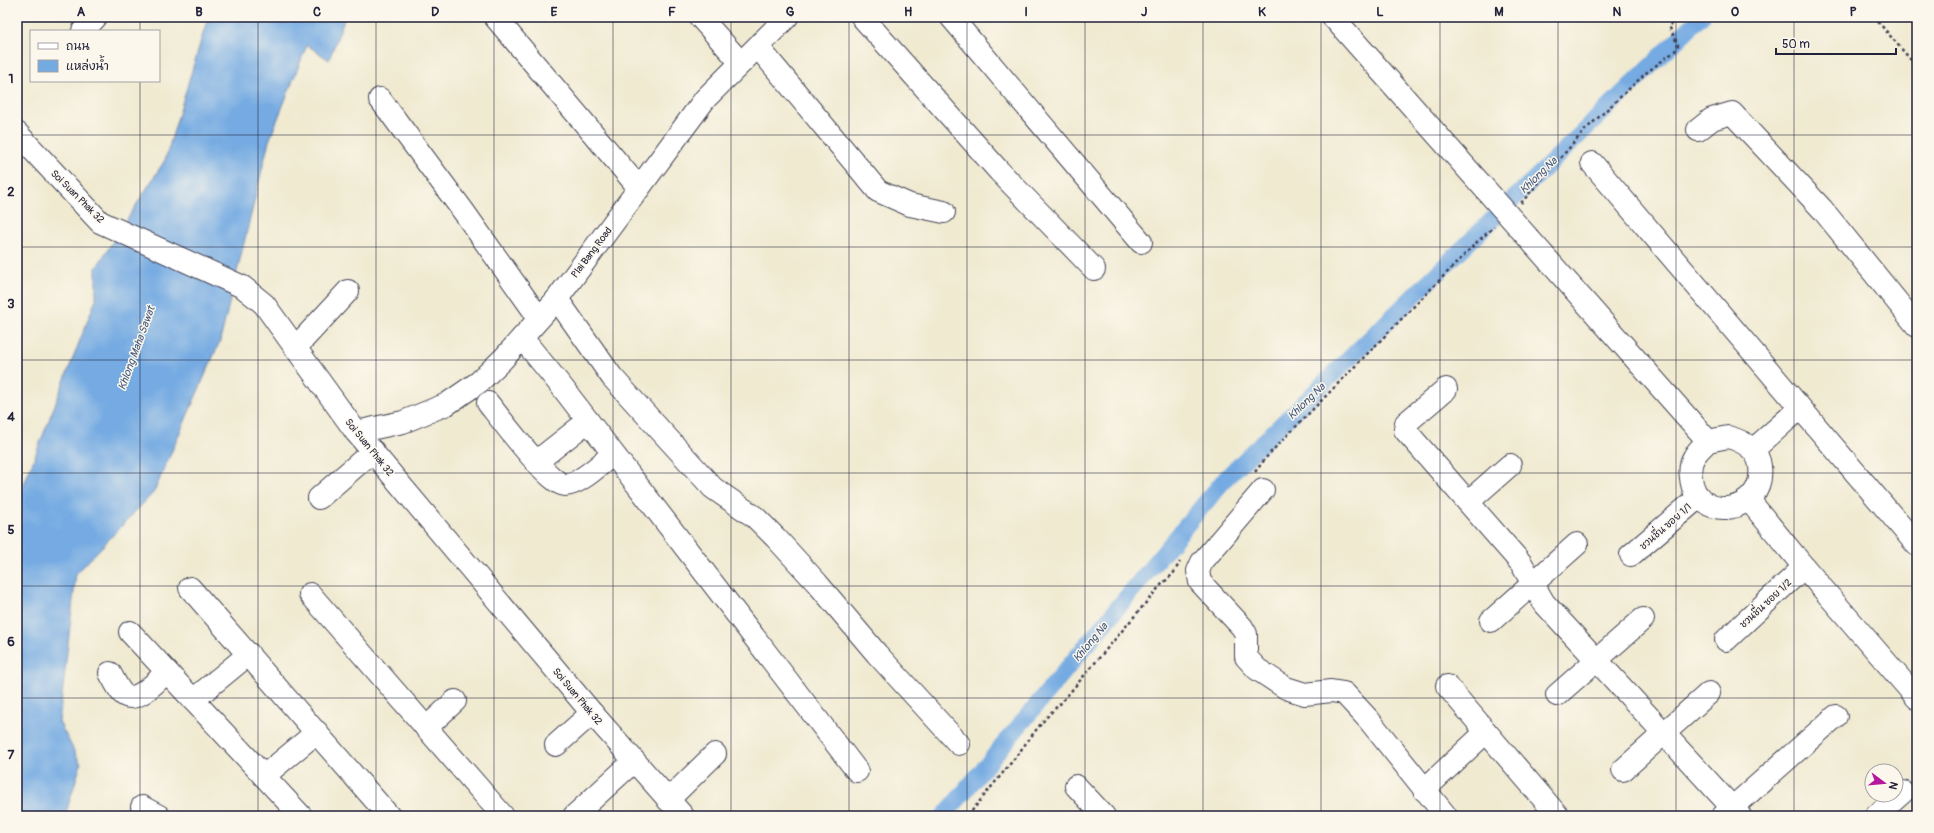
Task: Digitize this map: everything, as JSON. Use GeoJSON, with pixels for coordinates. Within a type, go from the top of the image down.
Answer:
{"type":"FeatureCollection","features":[{"type":"Feature","properties":{"kind":"street"},"geometry":{"type":"LineString","coordinates":[[84,30],[96,17]]}},
{"type":"Feature","properties":{"kind":"street"},"geometry":{"type":"LineString","coordinates":[[495,17],[639,188]]}},
{"type":"Feature","properties":{"kind":"street"},"geometry":{"type":"LineString","coordinates":[[700,17],[741,64]]}},
{"type":"Feature","properties":{"kind":"street","name":"Plai Bang Road"},"geometry":{"type":"LineString","coordinates":[[356,432],[403,422],[447,404],[479,382],[522,338],[556,299],[705,99],[787,17]]}},
{"type":"Feature","properties":{"kind":"street"},"geometry":{"type":"LineString","coordinates":[[862,17],[999,171],[1094,269]]}},
{"type":"Feature","properties":{"kind":"street"},"geometry":{"type":"LineString","coordinates":[[951,17],[1141,242]]}},
{"type":"Feature","properties":{"kind":"street"},"geometry":{"type":"LineString","coordinates":[[1333,17],[1492,197],[1509,214],[1708,441]]}},
{"type":"Feature","properties":{"kind":"street"},"geometry":{"type":"LineString","coordinates":[[758,47],[878,191],[910,205],[944,212]]}},
{"type":"Feature","properties":{"kind":"street"},"geometry":{"type":"LineString","coordinates":[[380,99],[464,212],[539,318]]}},
{"type":"Feature","properties":{"kind":"street"},"geometry":{"type":"LineString","coordinates":[[1698,130],[1712,119],[1732,113],[1822,209],[1917,326]]}},
{"type":"Feature","properties":{"kind":"street","name":"Soi Suan Phak 32"},"geometry":{"type":"LineString","coordinates":[[17,132],[100,222],[243,288],[264,304],[356,432],[634,761],[673,810]]}},
{"type":"Feature","properties":{"kind":"street"},"geometry":{"type":"LineString","coordinates":[[1592,163],[1917,545]]}},
{"type":"Feature","properties":{"kind":"street"},"geometry":{"type":"LineString","coordinates":[[296,347],[348,291]]}},
{"type":"Feature","properties":{"kind":"street"},"geometry":{"type":"LineString","coordinates":[[556,299],[612,377],[656,426],[713,488],[755,517],[776,538],[958,744]]}},
{"type":"Feature","properties":{"kind":"street"},"geometry":{"type":"LineString","coordinates":[[522,338],[588,421],[858,771]]}},
{"type":"Feature","properties":{"kind":"street"},"geometry":{"type":"LineString","coordinates":[[1446,389],[1406,423],[1404,427],[1405,430],[1521,563],[1544,603],[1598,659],[1664,733],[1732,813],[1836,716]]}},
{"type":"Feature","properties":{"kind":"street"},"geometry":{"type":"LineString","coordinates":[[488,404],[536,462],[558,484],[575,484],[613,454]]}},
{"type":"Feature","properties":{"kind":"street"},"geometry":{"type":"LineString","coordinates":[[1753,450],[1800,408]]}},
{"type":"Feature","properties":{"kind":"street"},"geometry":{"type":"LineString","coordinates":[[536,462],[588,421]]}},
{"type":"Feature","properties":{"kind":"street"},"geometry":{"type":"LineString","coordinates":[[1728,437],[1742,441],[1753,450],[1760,462],[1761,476],[1757,489],[1749,500],[1737,507],[1723,509],[1710,505],[1699,497],[1692,484],[1690,471],[1694,457],[1708,441],[1728,437]]}},
{"type":"Feature","properties":{"kind":"street"},"geometry":{"type":"LineString","coordinates":[[319,498],[373,451]]}},
{"type":"Feature","properties":{"kind":"street"},"geometry":{"type":"LineString","coordinates":[[1468,502],[1510,465]]}},
{"type":"Feature","properties":{"kind":"street"},"geometry":{"type":"LineString","coordinates":[[1263,490],[1202,562],[1198,572],[1200,582],[1242,627],[1246,634],[1246,656],[1257,668],[1286,688],[1305,694],[1331,691],[1344,693],[1369,720],[1446,816]]}},
{"type":"Feature","properties":{"kind":"street","name":"ชวนชื่น ซอย 1/1"},"geometry":{"type":"LineString","coordinates":[[1631,555],[1699,497]]}},
{"type":"Feature","properties":{"kind":"street"},"geometry":{"type":"LineString","coordinates":[[1749,500],[1804,567],[1917,698]]}},
{"type":"Feature","properties":{"kind":"street"},"geometry":{"type":"LineString","coordinates":[[1491,621],[1577,544]]}},
{"type":"Feature","properties":{"kind":"street","name":"ชวนชื่น ซอย 1/2"},"geometry":{"type":"LineString","coordinates":[[1726,640],[1804,567]]}},
{"type":"Feature","properties":{"kind":"street"},"geometry":{"type":"LineString","coordinates":[[190,588],[389,816]]}},
{"type":"Feature","properties":{"kind":"street"},"geometry":{"type":"LineString","coordinates":[[310,594],[503,816]]}},
{"type":"Feature","properties":{"kind":"street"},"geometry":{"type":"LineString","coordinates":[[1557,695],[1643,619]]}},
{"type":"Feature","properties":{"kind":"street"},"geometry":{"type":"LineString","coordinates":[[130,632],[301,816]]}},
{"type":"Feature","properties":{"kind":"street"},"geometry":{"type":"LineString","coordinates":[[193,700],[249,654]]}},
{"type":"Feature","properties":{"kind":"street"},"geometry":{"type":"LineString","coordinates":[[110,673],[122,694],[130,697],[136,696],[148,688],[167,672]]}},
{"type":"Feature","properties":{"kind":"street"},"geometry":{"type":"LineString","coordinates":[[1447,686],[1553,814]]}},
{"type":"Feature","properties":{"kind":"street"},"geometry":{"type":"LineString","coordinates":[[1623,770],[1709,693]]}},
{"type":"Feature","properties":{"kind":"street"},"geometry":{"type":"LineString","coordinates":[[426,728],[454,701]]}},
{"type":"Feature","properties":{"kind":"street"},"geometry":{"type":"LineString","coordinates":[[556,745],[592,713]]}},
{"type":"Feature","properties":{"kind":"street"},"geometry":{"type":"LineString","coordinates":[[264,776],[317,732]]}},
{"type":"Feature","properties":{"kind":"street"},"geometry":{"type":"LineString","coordinates":[[1424,790],[1486,732]]}},
{"type":"Feature","properties":{"kind":"street"},"geometry":{"type":"LineString","coordinates":[[673,810],[715,754]]}},
{"type":"Feature","properties":{"kind":"street"},"geometry":{"type":"LineString","coordinates":[[574,816],[634,761]]}},
{"type":"Feature","properties":{"kind":"street"},"geometry":{"type":"LineString","coordinates":[[1076,786],[1104,816]]}},
{"type":"Feature","properties":{"kind":"street"},"geometry":{"type":"LineString","coordinates":[[1876,816],[1891,803]]}},
{"type":"Feature","properties":{"kind":"path"},"geometry":{"type":"LineString","coordinates":[[1509,214],[1585,130],[1646,73],[1675,51],[1678,45],[1669,26],[1678,17]]}},
{"type":"Feature","properties":{"kind":"path"},"geometry":{"type":"LineString","coordinates":[[1874,17],[1917,67]]}},
{"type":"Feature","properties":{"kind":"water","name":"Khlong Maha Sawat"},"geometry":{"type":"Polygon","coordinates":[[[208,17],[345,17],[329,60],[307,45],[269,141],[220,341],[154,492],[76,574],[59,722],[81,764],[65,816],[17,816],[17,502],[96,299],[96,268],[165,160],[208,17]]]}},
{"type":"Feature","properties":{"kind":"waterway","name":"Khlong Na"},"geometry":{"type":"LineString","coordinates":[[944,816],[1225,479],[1701,17]]}}]}
